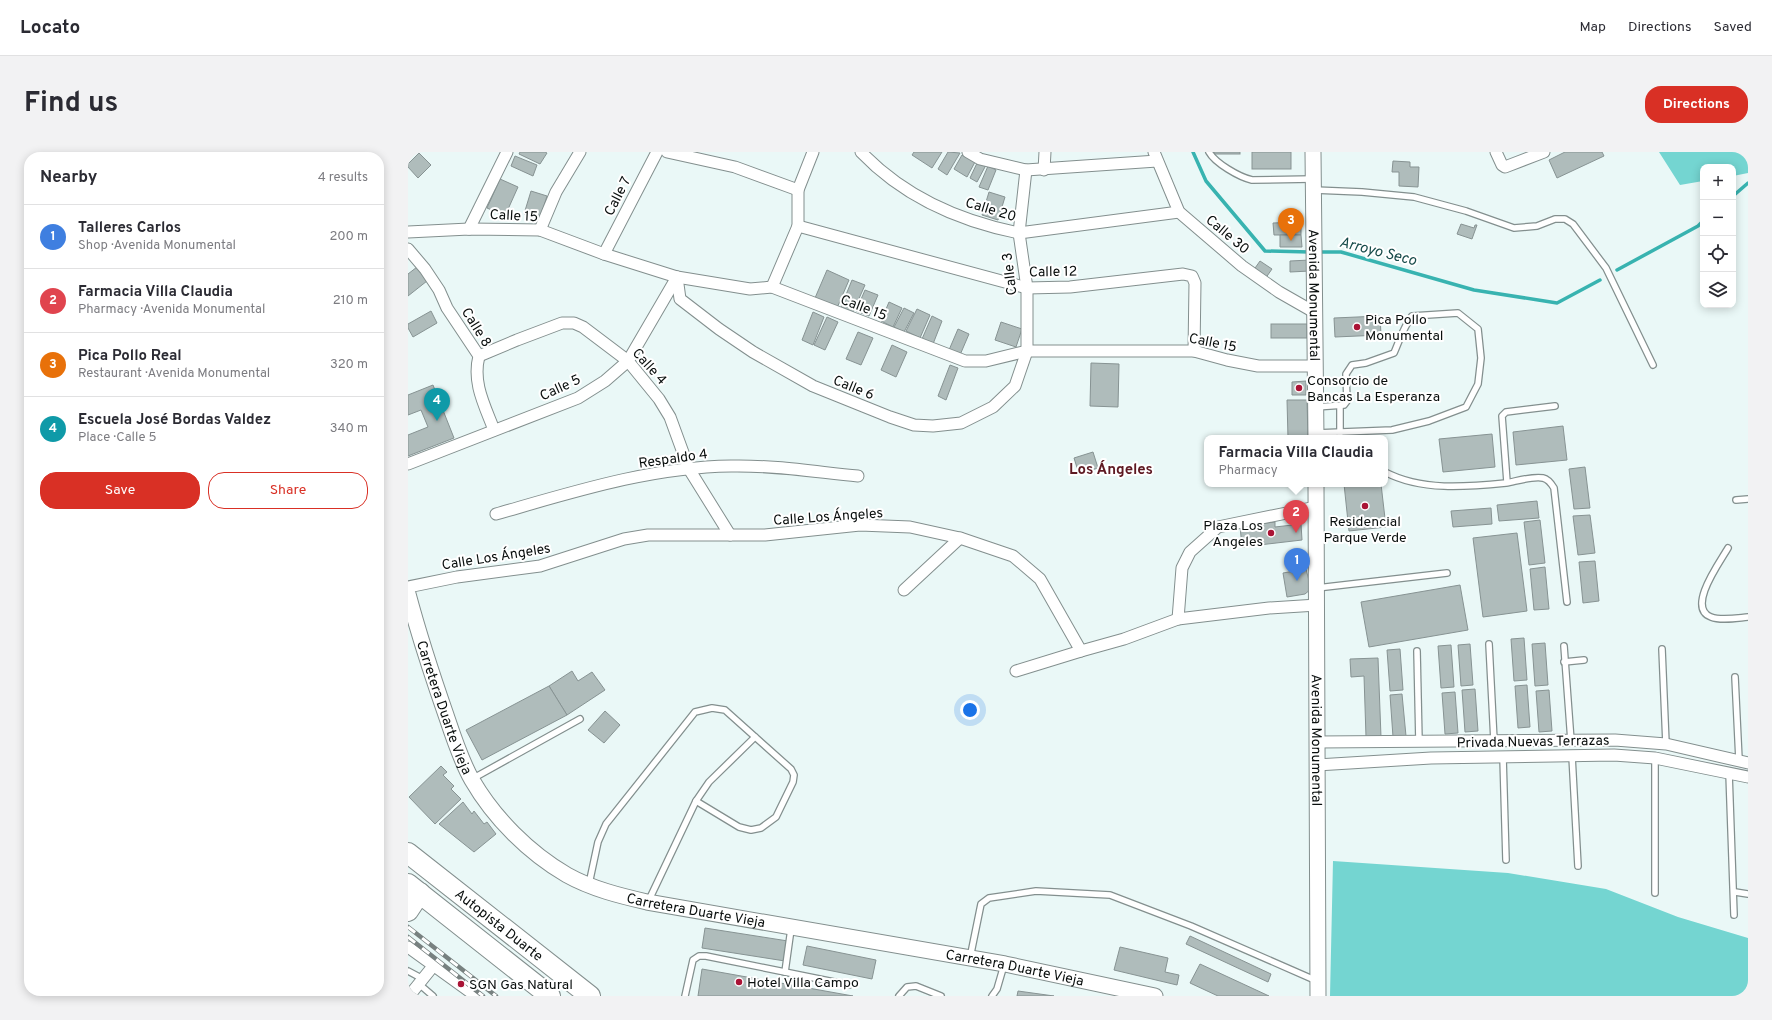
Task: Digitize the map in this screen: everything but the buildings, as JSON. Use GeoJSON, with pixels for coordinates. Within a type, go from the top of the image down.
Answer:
{"type":"FeatureCollection","features":[{"type":"Feature","properties":{"kind":"highway","name":"Autopista Duarte"},"geometry":{"type":"LineString","coordinates":[[408,853],[590,996]]}},
{"type":"Feature","properties":{"kind":"highway","name":"Autopista Duarte"},"geometry":{"type":"LineString","coordinates":[[414,888],[550,996]]}},
{"type":"Feature","properties":{"kind":"highway"},"geometry":{"type":"LineString","coordinates":[[408,911],[414,888]]}},
{"type":"Feature","properties":{"kind":"main road","name":"Avenida Monumental"},"geometry":{"type":"LineString","coordinates":[[1313,152],[1314,366],[1316,435]]}},
{"type":"Feature","properties":{"kind":"main road","name":"Avenida Monumental"},"geometry":{"type":"LineString","coordinates":[[1316,487],[1318,989]]}},
{"type":"Feature","properties":{"kind":"main road","name":"Carretera Duarte Vieja"},"geometry":{"type":"LineString","coordinates":[[408,594],[412,626],[452,734],[471,779],[504,824],[534,852],[568,875],[624,896],[648,902],[1005,964],[1155,996]]}},
{"type":"Feature","properties":{"kind":"street"},"geometry":{"type":"LineString","coordinates":[[469,229],[507,152]]}},
{"type":"Feature","properties":{"kind":"street"},"geometry":{"type":"LineString","coordinates":[[540,230],[556,192],[580,152]]}},
{"type":"Feature","properties":{"kind":"street","name":"Calle 7"},"geometry":{"type":"LineString","coordinates":[[604,254],[657,152]]}},
{"type":"Feature","properties":{"kind":"street"},"geometry":{"type":"LineString","coordinates":[[667,152],[735,167],[798,190]]}},
{"type":"Feature","properties":{"kind":"street"},"geometry":{"type":"LineString","coordinates":[[772,287],[798,226],[798,190],[813,152]]}},
{"type":"Feature","properties":{"kind":"street","name":"Calle 20"},"geometry":{"type":"LineString","coordinates":[[861,152],[879,170],[924,201],[967,219],[997,229],[1019,233],[1179,212]]}},
{"type":"Feature","properties":{"kind":"street"},"geometry":{"type":"LineString","coordinates":[[968,152],[980,159],[1026,170],[1044,170],[1155,156]]}},
{"type":"Feature","properties":{"kind":"street"},"geometry":{"type":"LineString","coordinates":[[1044,170],[1045,152]]}},
{"type":"Feature","properties":{"kind":"street"},"geometry":{"type":"LineString","coordinates":[[1496,152],[1502,165],[1505,167],[1544,152]]}},
{"type":"Feature","properties":{"kind":"street","name":"Calle 30"},"geometry":{"type":"LineString","coordinates":[[1155,156],[1179,212],[1242,266],[1278,292],[1314,312]]}},
{"type":"Feature","properties":{"kind":"street","name":"Calle 3"},"geometry":{"type":"LineString","coordinates":[[1026,170],[1019,233],[1027,288],[1027,351]]}},
{"type":"Feature","properties":{"kind":"street","name":"Calle 12"},"geometry":{"type":"LineString","coordinates":[[798,226],[1027,288],[1077,286],[1183,274],[1192,276],[1195,283],[1194,350]]}},
{"type":"Feature","properties":{"kind":"street","name":"Calle 15"},"geometry":{"type":"LineString","coordinates":[[408,232],[469,229],[540,230],[604,254],[677,277],[750,288],[772,287],[965,361],[986,361],[1027,351],[1194,350],[1227,360],[1258,366],[1314,366]]}},
{"type":"Feature","properties":{"kind":"street","name":"Calle 8"},"geometry":{"type":"LineString","coordinates":[[408,249],[425,269],[439,290],[447,308],[479,356],[476,368],[478,389],[494,430]]}},
{"type":"Feature","properties":{"kind":"street","name":"Calle 6"},"geometry":{"type":"LineString","coordinates":[[677,277],[680,299],[719,329],[753,352],[814,386],[890,418],[914,425],[933,426],[961,423],[993,407],[1015,386],[1027,351]]}},
{"type":"Feature","properties":{"kind":"street","name":"Calle 5"},"geometry":{"type":"LineString","coordinates":[[408,464],[578,398],[606,381],[628,362],[677,277]]}},
{"type":"Feature","properties":{"kind":"street","name":"Calle 4"},"geometry":{"type":"LineString","coordinates":[[479,356],[562,323],[574,323],[583,327],[628,362],[659,398],[670,418],[689,469],[730,535]]}},
{"type":"Feature","properties":{"kind":"street","name":"Respaldo 4"},"geometry":{"type":"LineString","coordinates":[[496,514],[605,483],[689,469],[732,466],[858,476]]}},
{"type":"Feature","properties":{"kind":"street"},"geometry":{"type":"LineString","coordinates":[[1178,619],[1182,568],[1190,552],[1218,528],[1316,507]]}},
{"type":"Feature","properties":{"kind":"street","name":"Calle Los Ángeles"},"geometry":{"type":"LineString","coordinates":[[408,587],[457,576],[540,566],[624,539],[642,536],[765,535],[860,526],[910,527],[960,538],[1012,556],[1040,579],[1081,651]]}},
{"type":"Feature","properties":{"kind":"street"},"geometry":{"type":"LineString","coordinates":[[904,590],[960,538]]}},
{"type":"Feature","properties":{"kind":"street"},"geometry":{"type":"LineString","coordinates":[[1016,671],[1124,639],[1178,619],[1269,608],[1317,605]]}},
{"type":"Feature","properties":{"kind":"street","name":"Privada Nuevas Terrazas"},"geometry":{"type":"LineString","coordinates":[[1318,742],[1615,740],[1666,744],[1744,761]]}},
{"type":"Feature","properties":{"kind":"street","name":"Privada Nuevas Terrazas"},"geometry":{"type":"LineString","coordinates":[[1317,765],[1431,758],[1614,755],[1655,758],[1748,777]]}},
{"type":"Feature","properties":{"kind":"street"},"geometry":{"type":"LineString","coordinates":[[408,947],[476,996]]}},
{"type":"Feature","properties":{"kind":"street"},"geometry":{"type":"LineString","coordinates":[[409,996],[434,965]]}},
{"type":"Feature","properties":{"kind":"lane"},"geometry":{"type":"LineString","coordinates":[[1209,152],[1214,159],[1242,178],[1252,180],[1313,185],[1414,198],[1466,211],[1514,228],[1537,226],[1555,219],[1565,219],[1573,224],[1606,268],[1654,366]]}},
{"type":"Feature","properties":{"kind":"lane"},"geometry":{"type":"LineString","coordinates":[[1316,407],[1340,406],[1347,401],[1346,374],[1352,365],[1366,363],[1394,352],[1401,339],[1404,327],[1412,316],[1458,313],[1478,329],[1481,358],[1478,384],[1466,407],[1429,422],[1392,430],[1324,435]]}},
{"type":"Feature","properties":{"kind":"lane"},"geometry":{"type":"LineString","coordinates":[[1340,406],[1340,433]]}},
{"type":"Feature","properties":{"kind":"lane"},"geometry":{"type":"LineString","coordinates":[[1507,482],[1502,416],[1506,412],[1555,406]]}},
{"type":"Feature","properties":{"kind":"lane"},"geometry":{"type":"LineString","coordinates":[[1388,473],[1411,482],[1430,486],[1482,485],[1543,478],[1548,480],[1554,488],[1567,602]]}},
{"type":"Feature","properties":{"kind":"lane"},"geometry":{"type":"LineString","coordinates":[[1736,500],[1748,499]]}},
{"type":"Feature","properties":{"kind":"lane"},"geometry":{"type":"LineString","coordinates":[[1728,548],[1704,591],[1702,607],[1705,614],[1712,618],[1748,617]]}},
{"type":"Feature","properties":{"kind":"lane"},"geometry":{"type":"LineString","coordinates":[[1317,588],[1447,573]]}},
{"type":"Feature","properties":{"kind":"lane"},"geometry":{"type":"LineString","coordinates":[[1489,644],[1494,741]]}},
{"type":"Feature","properties":{"kind":"lane"},"geometry":{"type":"LineString","coordinates":[[1564,646],[1571,740]]}},
{"type":"Feature","properties":{"kind":"lane"},"geometry":{"type":"LineString","coordinates":[[1662,649],[1666,744]]}},
{"type":"Feature","properties":{"kind":"lane"},"geometry":{"type":"LineString","coordinates":[[1417,651],[1419,742]]}},
{"type":"Feature","properties":{"kind":"lane"},"geometry":{"type":"LineString","coordinates":[[1564,662],[1584,660]]}},
{"type":"Feature","properties":{"kind":"lane"},"geometry":{"type":"LineString","coordinates":[[1735,677],[1744,761]]}},
{"type":"Feature","properties":{"kind":"lane"},"geometry":{"type":"LineString","coordinates":[[589,884],[598,842],[606,824],[695,712],[712,708],[725,710],[756,736],[791,769],[794,775],[793,782],[776,817],[761,828],[751,830],[739,827],[696,801]]}},
{"type":"Feature","properties":{"kind":"lane"},"geometry":{"type":"LineString","coordinates":[[471,779],[580,719]]}},
{"type":"Feature","properties":{"kind":"lane"},"geometry":{"type":"LineString","coordinates":[[648,902],[696,801],[708,782],[756,736]]}},
{"type":"Feature","properties":{"kind":"lane"},"geometry":{"type":"LineString","coordinates":[[1572,756],[1578,866]]}},
{"type":"Feature","properties":{"kind":"lane"},"geometry":{"type":"LineString","coordinates":[[1503,757],[1506,860]]}},
{"type":"Feature","properties":{"kind":"lane"},"geometry":{"type":"LineString","coordinates":[[1655,758],[1655,893]]}},
{"type":"Feature","properties":{"kind":"lane"},"geometry":{"type":"LineString","coordinates":[[1729,773],[1735,892],[1734,915]]}},
{"type":"Feature","properties":{"kind":"lane"},"geometry":{"type":"LineString","coordinates":[[970,958],[981,904],[989,898],[1036,891],[1110,895],[1191,926],[1318,989]]}},
{"type":"Feature","properties":{"kind":"lane"},"geometry":{"type":"LineString","coordinates":[[1735,892],[1748,894]]}},
{"type":"Feature","properties":{"kind":"lane"},"geometry":{"type":"LineString","coordinates":[[785,972],[791,928]]}},
{"type":"Feature","properties":{"kind":"lane"},"geometry":{"type":"LineString","coordinates":[[685,996],[693,960],[699,956],[706,956],[849,985]]}},
{"type":"Feature","properties":{"kind":"lane"},"geometry":{"type":"LineString","coordinates":[[992,996],[997,989],[1005,964]]}},
{"type":"Feature","properties":{"kind":"lane"},"geometry":{"type":"LineString","coordinates":[[408,971],[421,982],[433,996]]}},
{"type":"Feature","properties":{"kind":"lane"},"geometry":{"type":"LineString","coordinates":[[899,996],[907,987],[916,986],[941,996]]}},
{"type":"Feature","properties":{"kind":"shaded area"},"geometry":{"type":"Polygon","coordinates":[[[1659,152],[1748,152],[1748,173],[1736,175],[1736,164],[1700,164],[1700,182],[1680,185],[1659,152]]]}},
{"type":"Feature","properties":{"kind":"shaded area"},"geometry":{"type":"Polygon","coordinates":[[[1333,861],[1508,873],[1606,889],[1678,917],[1748,938],[1748,996],[1330,996],[1333,861]]]}},
{"type":"Feature","properties":{"kind":"waterway","name":"Arroyo Seco"},"geometry":{"type":"LineString","coordinates":[[1193,152],[1206,181],[1265,251],[1310,252]]}},
{"type":"Feature","properties":{"kind":"waterway","name":"Arroyo Seco"},"geometry":{"type":"LineString","coordinates":[[1736,193],[1748,183]]}},
{"type":"Feature","properties":{"kind":"waterway","name":"Arroyo Seco"},"geometry":{"type":"LineString","coordinates":[[1617,270],[1700,224]]}},
{"type":"Feature","properties":{"kind":"waterway","name":"Arroyo Seco"},"geometry":{"type":"LineString","coordinates":[[1318,252],[1341,252],[1474,290],[1557,303],[1600,280]]}},
{"type":"Feature","properties":{"kind":"railway"},"geometry":{"type":"LineString","coordinates":[[408,927],[496,996]]}},
{"type":"Feature","properties":{"kind":"railway"},"geometry":{"type":"LineString","coordinates":[[408,937],[483,996]]}},
{"type":"Feature","properties":{"kind":"place","name":"Pica Pollo Real"},"geometry":{"type":"Point","coordinates":[1291,241]}},
{"type":"Feature","properties":{"kind":"place","name":"Pica Pollo Monumental"},"geometry":{"type":"Point","coordinates":[1357,327]}},
{"type":"Feature","properties":{"kind":"place","name":"Consorcio de Bancas La Esperanza"},"geometry":{"type":"Point","coordinates":[1299,388]}},
{"type":"Feature","properties":{"kind":"place","name":"Escuela José Bordas Valdez"},"geometry":{"type":"Point","coordinates":[437,421]}},
{"type":"Feature","properties":{"kind":"place","name":"Residencial Parque Verde"},"geometry":{"type":"Point","coordinates":[1365,506]}},
{"type":"Feature","properties":{"kind":"place","name":"Plaza Los Angeles"},"geometry":{"type":"Point","coordinates":[1271,533]}},
{"type":"Feature","properties":{"kind":"place","name":"Farmacia Villa Claudia"},"geometry":{"type":"Point","coordinates":[1296,533]}},
{"type":"Feature","properties":{"kind":"place","name":"Talleres Carlos"},"geometry":{"type":"Point","coordinates":[1297,581]}},
{"type":"Feature","properties":{"kind":"place","name":"Hotel Villa Campo"},"geometry":{"type":"Point","coordinates":[739,982]}},
{"type":"Feature","properties":{"kind":"place","name":"SGN Gas Natural"},"geometry":{"type":"Point","coordinates":[461,984]}},
{"type":"Feature","properties":{"kind":"district","name":"Los Ángeles"},"geometry":{"type":"Point","coordinates":[1111,469]}}]}
